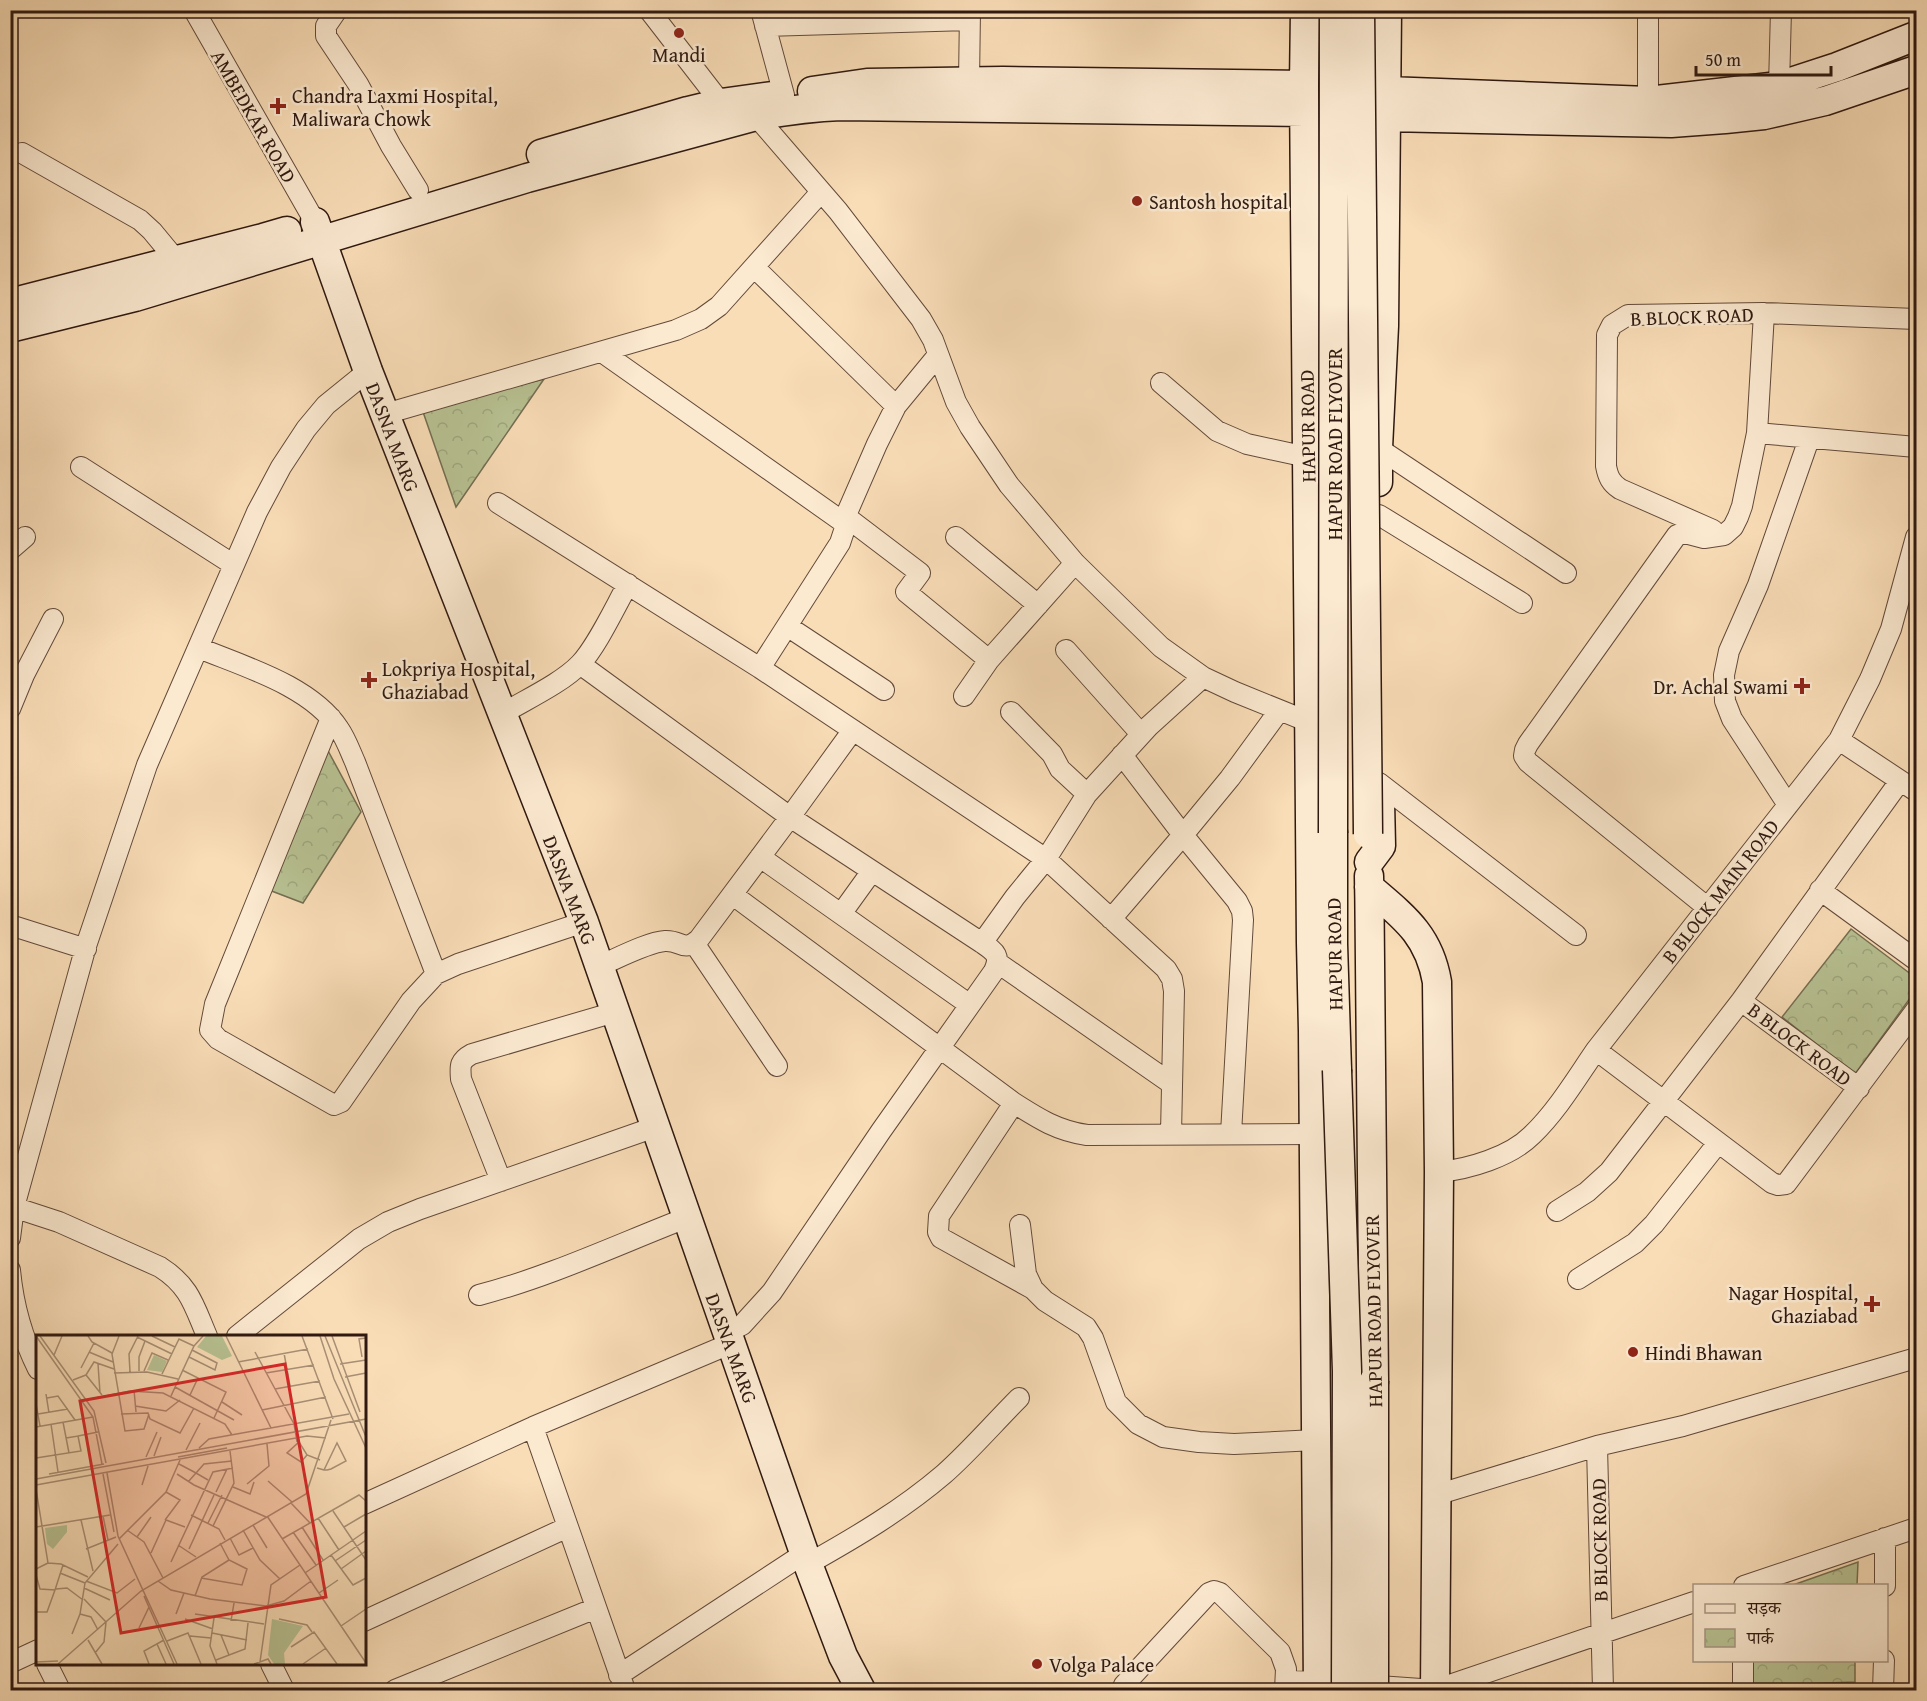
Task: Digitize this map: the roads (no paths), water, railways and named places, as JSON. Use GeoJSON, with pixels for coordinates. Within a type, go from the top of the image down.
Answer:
{"type":"FeatureCollection","features":[{"type":"Feature","properties":{"kind":"street","name":"AMBEDKAR ROAD"},"geometry":{"type":"LineString","coordinates":[[194,10],[318,231]]}},
{"type":"Feature","properties":{"kind":"street"},"geometry":{"type":"LineString","coordinates":[[337,10],[326,27],[326,36],[358,84],[391,146],[418,190]]}},
{"type":"Feature","properties":{"kind":"street"},"geometry":{"type":"LineString","coordinates":[[649,10],[721,103]]}},
{"type":"Feature","properties":{"kind":"street","name":"HAPUR ROAD FLYOVER"},"geometry":{"type":"LineString","coordinates":[[1333,878],[1322,838],[1334,10]]}},
{"type":"Feature","properties":{"kind":"street","name":"HAPUR ROAD FLYOVER"},"geometry":{"type":"LineString","coordinates":[[1359,10],[1371,932],[1374,1690]]}},
{"type":"Feature","properties":{"kind":"street"},"geometry":{"type":"LineString","coordinates":[[1648,10],[1648,101]]}},
{"type":"Feature","properties":{"kind":"street"},"geometry":{"type":"LineString","coordinates":[[1779,86],[1781,10]]}},
{"type":"Feature","properties":{"kind":"street"},"geometry":{"type":"LineString","coordinates":[[784,95],[763,18],[970,15],[969,82]]}},
{"type":"Feature","properties":{"kind":"street"},"geometry":{"type":"LineString","coordinates":[[1122,1690],[1124,1684],[1209,1593],[1214,1591],[1220,1593],[1280,1652],[1286,1680],[1318,1680],[1435,1690],[1439,1172],[1437,982],[1428,950],[1369,861],[1380,846],[1378,448],[1384,326],[1387,22],[1304,22]]}},
{"type":"Feature","properties":{"kind":"street","name":"HAPUR ROAD"},"geometry":{"type":"LineString","coordinates":[[1304,22],[1309,722],[1322,838]]}},
{"type":"Feature","properties":{"kind":"street"},"geometry":{"type":"LineString","coordinates":[[1387,104],[1648,101],[1779,86],[1917,38]]}},
{"type":"Feature","properties":{"kind":"street"},"geometry":{"type":"LineString","coordinates":[[1387,104],[1671,123],[1764,115],[1825,101],[1917,70]]}},
{"type":"Feature","properties":{"kind":"street"},"geometry":{"type":"LineString","coordinates":[[10,328],[135,297],[318,231],[418,190],[721,103],[867,84],[969,82],[1304,99]]}},
{"type":"Feature","properties":{"kind":"street"},"geometry":{"type":"LineString","coordinates":[[10,303],[263,238],[318,231],[527,178],[756,116],[811,107],[1304,99]]}},
{"type":"Feature","properties":{"kind":"street"},"geometry":{"type":"LineString","coordinates":[[756,116],[838,211],[921,319],[933,340],[956,402],[970,427],[1009,485],[1075,563],[1161,647],[1203,677],[1309,722]]}},
{"type":"Feature","properties":{"kind":"street"},"geometry":{"type":"LineString","coordinates":[[21,153],[140,220],[176,260]]}},
{"type":"Feature","properties":{"kind":"street"},"geometry":{"type":"LineString","coordinates":[[1305,172],[1387,172]]}},
{"type":"Feature","properties":{"kind":"street"},"geometry":{"type":"LineString","coordinates":[[384,414],[676,330],[701,319],[719,306],[821,192]]}},
{"type":"Feature","properties":{"kind":"street","name":"DASNA MARG"},"geometry":{"type":"LineString","coordinates":[[318,231],[384,414],[584,922],[806,1558],[843,1656],[861,1690]]}},
{"type":"Feature","properties":{"kind":"street"},"geometry":{"type":"LineString","coordinates":[[754,267],[896,406]]}},
{"type":"Feature","properties":{"kind":"street"},"geometry":{"type":"LineString","coordinates":[[1708,908],[1524,756],[1528,744],[1677,536],[1685,533],[1704,538],[1724,535],[1733,527],[1742,506],[1757,433],[1764,313]]}},
{"type":"Feature","properties":{"kind":"street","name":"B BLOCK ROAD"},"geometry":{"type":"LineString","coordinates":[[1724,535],[1620,489],[1608,476],[1606,466],[1607,335],[1612,325],[1628,315],[1764,313],[1917,319]]}},
{"type":"Feature","properties":{"kind":"street"},"geometry":{"type":"LineString","coordinates":[[602,352],[920,573],[906,592],[989,660]]}},
{"type":"Feature","properties":{"kind":"street"},"geometry":{"type":"LineString","coordinates":[[760,668],[840,543],[845,528],[844,519],[876,444],[896,406],[939,355]]}},
{"type":"Feature","properties":{"kind":"street"},"geometry":{"type":"LineString","coordinates":[[10,1238],[12,1206],[86,949],[147,765],[257,512],[281,467],[306,429],[326,405],[368,372]]}},
{"type":"Feature","properties":{"kind":"street"},"geometry":{"type":"LineString","coordinates":[[1161,383],[1217,431],[1247,444],[1307,457]]}},
{"type":"Feature","properties":{"kind":"street"},"geometry":{"type":"LineString","coordinates":[[1757,433],[1917,447]]}},
{"type":"Feature","properties":{"kind":"street"},"geometry":{"type":"LineString","coordinates":[[1788,804],[1732,718],[1725,701],[1724,675],[1729,651],[1758,585],[1809,439]]}},
{"type":"Feature","properties":{"kind":"street"},"geometry":{"type":"LineString","coordinates":[[1378,448],[1566,573]]}},
{"type":"Feature","properties":{"kind":"street"},"geometry":{"type":"LineString","coordinates":[[81,467],[234,565]]}},
{"type":"Feature","properties":{"kind":"street"},"geometry":{"type":"LineString","coordinates":[[498,503],[760,668],[1046,859],[1166,969],[1172,978],[1174,991],[1171,1134]]}},
{"type":"Feature","properties":{"kind":"street"},"geometry":{"type":"LineString","coordinates":[[1378,515],[1522,603]]}},
{"type":"Feature","properties":{"kind":"street"},"geometry":{"type":"LineString","coordinates":[[956,537],[1038,605]]}},
{"type":"Feature","properties":{"kind":"street","name":"B BLOCK MAIN ROAD"},"geometry":{"type":"LineString","coordinates":[[1439,1172],[1459,1170],[1484,1162],[1514,1148],[1532,1136],[1568,1091],[1596,1050],[1839,740],[1870,679],[1891,628],[1917,537]]}},
{"type":"Feature","properties":{"kind":"street"},"geometry":{"type":"LineString","coordinates":[[964,696],[989,660],[1075,563]]}},
{"type":"Feature","properties":{"kind":"street"},"geometry":{"type":"LineString","coordinates":[[502,714],[564,677],[580,664],[590,651],[628,584]]}},
{"type":"Feature","properties":{"kind":"street"},"geometry":{"type":"LineString","coordinates":[[10,710],[24,675],[53,619]]}},
{"type":"Feature","properties":{"kind":"street"},"geometry":{"type":"LineString","coordinates":[[787,626],[884,690]]}},
{"type":"Feature","properties":{"kind":"street"},"geometry":{"type":"LineString","coordinates":[[199,648],[290,686],[316,703],[340,730],[355,762],[436,974]]}},
{"type":"Feature","properties":{"kind":"street"},"geometry":{"type":"LineString","coordinates":[[1066,650],[1141,734]]}},
{"type":"Feature","properties":{"kind":"street"},"geometry":{"type":"LineString","coordinates":[[366,1503],[729,1338],[772,1292],[998,963],[993,950],[790,817],[580,664]]}},
{"type":"Feature","properties":{"kind":"street"},"geometry":{"type":"LineString","coordinates":[[982,943],[1046,859],[1087,794],[1141,734],[1203,677]]}},
{"type":"Feature","properties":{"kind":"street"},"geometry":{"type":"LineString","coordinates":[[1111,919],[1230,778],[1279,711]]}},
{"type":"Feature","properties":{"kind":"street"},"geometry":{"type":"LineString","coordinates":[[1011,712],[1052,754],[1060,769],[1087,794]]}},
{"type":"Feature","properties":{"kind":"street"},"geometry":{"type":"LineString","coordinates":[[331,718],[214,1004],[210,1030],[218,1039],[334,1105],[341,1102],[411,1001],[436,974],[458,964],[584,922]]}},
{"type":"Feature","properties":{"kind":"street"},"geometry":{"type":"LineString","coordinates":[[599,966],[657,942],[673,941],[686,947],[691,946],[733,895],[853,730]]}},
{"type":"Feature","properties":{"kind":"street"},"geometry":{"type":"LineString","coordinates":[[1557,1211],[1600,1181],[1741,1001],[1820,890],[1908,786],[1839,740]]}},
{"type":"Feature","properties":{"kind":"street"},"geometry":{"type":"LineString","coordinates":[[1122,754],[1183,835],[1237,901],[1242,911],[1231,1134]]}},
{"type":"Feature","properties":{"kind":"street"},"geometry":{"type":"LineString","coordinates":[[1379,783],[1576,935]]}},
{"type":"Feature","properties":{"kind":"street"},"geometry":{"type":"LineString","coordinates":[[1318,1680],[1313,1134],[1324,1030],[1322,838]]}},
{"type":"Feature","properties":{"kind":"street"},"geometry":{"type":"LineString","coordinates":[[760,857],[970,1005]]}},
{"type":"Feature","properties":{"kind":"street"},"geometry":{"type":"LineString","coordinates":[[841,914],[872,871]]}},
{"type":"Feature","properties":{"kind":"street","name":"HAPUR ROAD"},"geometry":{"type":"LineString","coordinates":[[1324,1030],[1333,878]]}},
{"type":"Feature","properties":{"kind":"street"},"geometry":{"type":"LineString","coordinates":[[1820,890],[1917,960]]}},
{"type":"Feature","properties":{"kind":"street"},"geometry":{"type":"LineString","coordinates":[[733,895],[1014,1104],[1044,1122],[1068,1132],[1087,1135],[1313,1134]]}},
{"type":"Feature","properties":{"kind":"street"},"geometry":{"type":"LineString","coordinates":[[10,925],[86,949]]}},
{"type":"Feature","properties":{"kind":"street"},"geometry":{"type":"LineString","coordinates":[[1371,932],[1415,928]]}},
{"type":"Feature","properties":{"kind":"street"},"geometry":{"type":"LineString","coordinates":[[694,943],[777,1066]]}},
{"type":"Feature","properties":{"kind":"street"},"geometry":{"type":"LineString","coordinates":[[998,963],[1172,1084]]}},
{"type":"Feature","properties":{"kind":"street","name":"B BLOCK ROAD"},"geometry":{"type":"LineString","coordinates":[[1741,1001],[1859,1088]]}},
{"type":"Feature","properties":{"kind":"street","name":"B BLOCK ROAD"},"geometry":{"type":"LineString","coordinates":[[1596,1050],[1718,1143],[1772,1183],[1778,1185],[1786,1184],[1917,1010]]}},
{"type":"Feature","properties":{"kind":"street"},"geometry":{"type":"LineString","coordinates":[[501,1181],[461,1079],[460,1067],[464,1058],[615,1012]]}},
{"type":"Feature","properties":{"kind":"street","name":"HAPUR ROAD FLYOVER"},"geometry":{"type":"LineString","coordinates":[[1324,1030],[1337,1070],[1347,1371],[1346,1690]]}},
{"type":"Feature","properties":{"kind":"street"},"geometry":{"type":"LineString","coordinates":[[1014,1104],[939,1216],[938,1232],[941,1238],[1033,1289],[1045,1301],[1086,1327],[1093,1338],[1116,1402],[1138,1424],[1163,1437],[1199,1442],[1234,1444],[1316,1440]]}},
{"type":"Feature","properties":{"kind":"street"},"geometry":{"type":"LineString","coordinates":[[238,1335],[359,1239],[388,1222],[655,1127]]}},
{"type":"Feature","properties":{"kind":"street"},"geometry":{"type":"LineString","coordinates":[[1578,1279],[1635,1243],[1654,1224],[1718,1143]]}},
{"type":"Feature","properties":{"kind":"street"},"geometry":{"type":"LineString","coordinates":[[12,1206],[59,1222],[173,1275],[186,1289],[207,1335]]}},
{"type":"Feature","properties":{"kind":"street"},"geometry":{"type":"LineString","coordinates":[[479,1295],[534,1277],[686,1218]]}},
{"type":"Feature","properties":{"kind":"street"},"geometry":{"type":"LineString","coordinates":[[1020,1225],[1026,1274],[1033,1289]]}},
{"type":"Feature","properties":{"kind":"street"},"geometry":{"type":"LineString","coordinates":[[10,1270],[12,1293],[36,1365]]}},
{"type":"Feature","properties":{"kind":"street"},"geometry":{"type":"LineString","coordinates":[[1436,1495],[1597,1446],[1683,1426],[1917,1358]]}},
{"type":"Feature","properties":{"kind":"street"},"geometry":{"type":"LineString","coordinates":[[533,1426],[622,1683],[806,1558],[868,1529],[922,1492],[946,1472],[1019,1398]]}},
{"type":"Feature","properties":{"kind":"street","name":"B BLOCK ROAD"},"geometry":{"type":"LineString","coordinates":[[1597,1446],[1603,1690]]}},
{"type":"Feature","properties":{"kind":"street"},"geometry":{"type":"LineString","coordinates":[[366,1620],[568,1527]]}},
{"type":"Feature","properties":{"kind":"street"},"geometry":{"type":"LineString","coordinates":[[1750,1584],[1917,1528]]}},
{"type":"Feature","properties":{"kind":"street"},"geometry":{"type":"LineString","coordinates":[[1885,1538],[1885,1584]]}},
{"type":"Feature","properties":{"kind":"street","name":"B BLOCK ROAD"},"geometry":{"type":"LineString","coordinates":[[1435,1690],[1693,1603]]}},
{"type":"Feature","properties":{"kind":"street"},"geometry":{"type":"LineString","coordinates":[[395,1690],[596,1608]]}},
{"type":"Feature","properties":{"kind":"street"},"geometry":{"type":"LineString","coordinates":[[10,1663],[36,1651]]}},
{"type":"Feature","properties":{"kind":"street"},"geometry":{"type":"LineString","coordinates":[[1743,1662],[1743,1690]]}},
{"type":"Feature","properties":{"kind":"street"},"geometry":{"type":"LineString","coordinates":[[1883,1690],[1884,1662]]}},
{"type":"Feature","properties":{"kind":"street"},"geometry":{"type":"LineString","coordinates":[[48,1665],[60,1690]]}},
{"type":"Feature","properties":{"kind":"street"},"geometry":{"type":"LineString","coordinates":[[272,1665],[284,1690]]}},
{"type":"Feature","properties":{"kind":"place","name":"Mandi"},"geometry":{"type":"Point","coordinates":[679,33]}},
{"type":"Feature","properties":{"kind":"place","name":"Chandra Laxmi Hospital, Maliwara Chowk"},"geometry":{"type":"Point","coordinates":[278,106]}},
{"type":"Feature","properties":{"kind":"place","name":"Santosh hospital"},"geometry":{"type":"Point","coordinates":[1137,201]}},
{"type":"Feature","properties":{"kind":"place","name":"Lokpriya Hospital, Ghaziabad"},"geometry":{"type":"Point","coordinates":[369,680]}},
{"type":"Feature","properties":{"kind":"place","name":"Dr. Achal Swami"},"geometry":{"type":"Point","coordinates":[1802,686]}},
{"type":"Feature","properties":{"kind":"place","name":"Nagar Hospital, Ghaziabad"},"geometry":{"type":"Point","coordinates":[1872,1304]}},
{"type":"Feature","properties":{"kind":"place","name":"Hindi Bhawan"},"geometry":{"type":"Point","coordinates":[1633,1352]}},
{"type":"Feature","properties":{"kind":"place","name":"Volga Palace"},"geometry":{"type":"Point","coordinates":[1037,1664]}}]}
